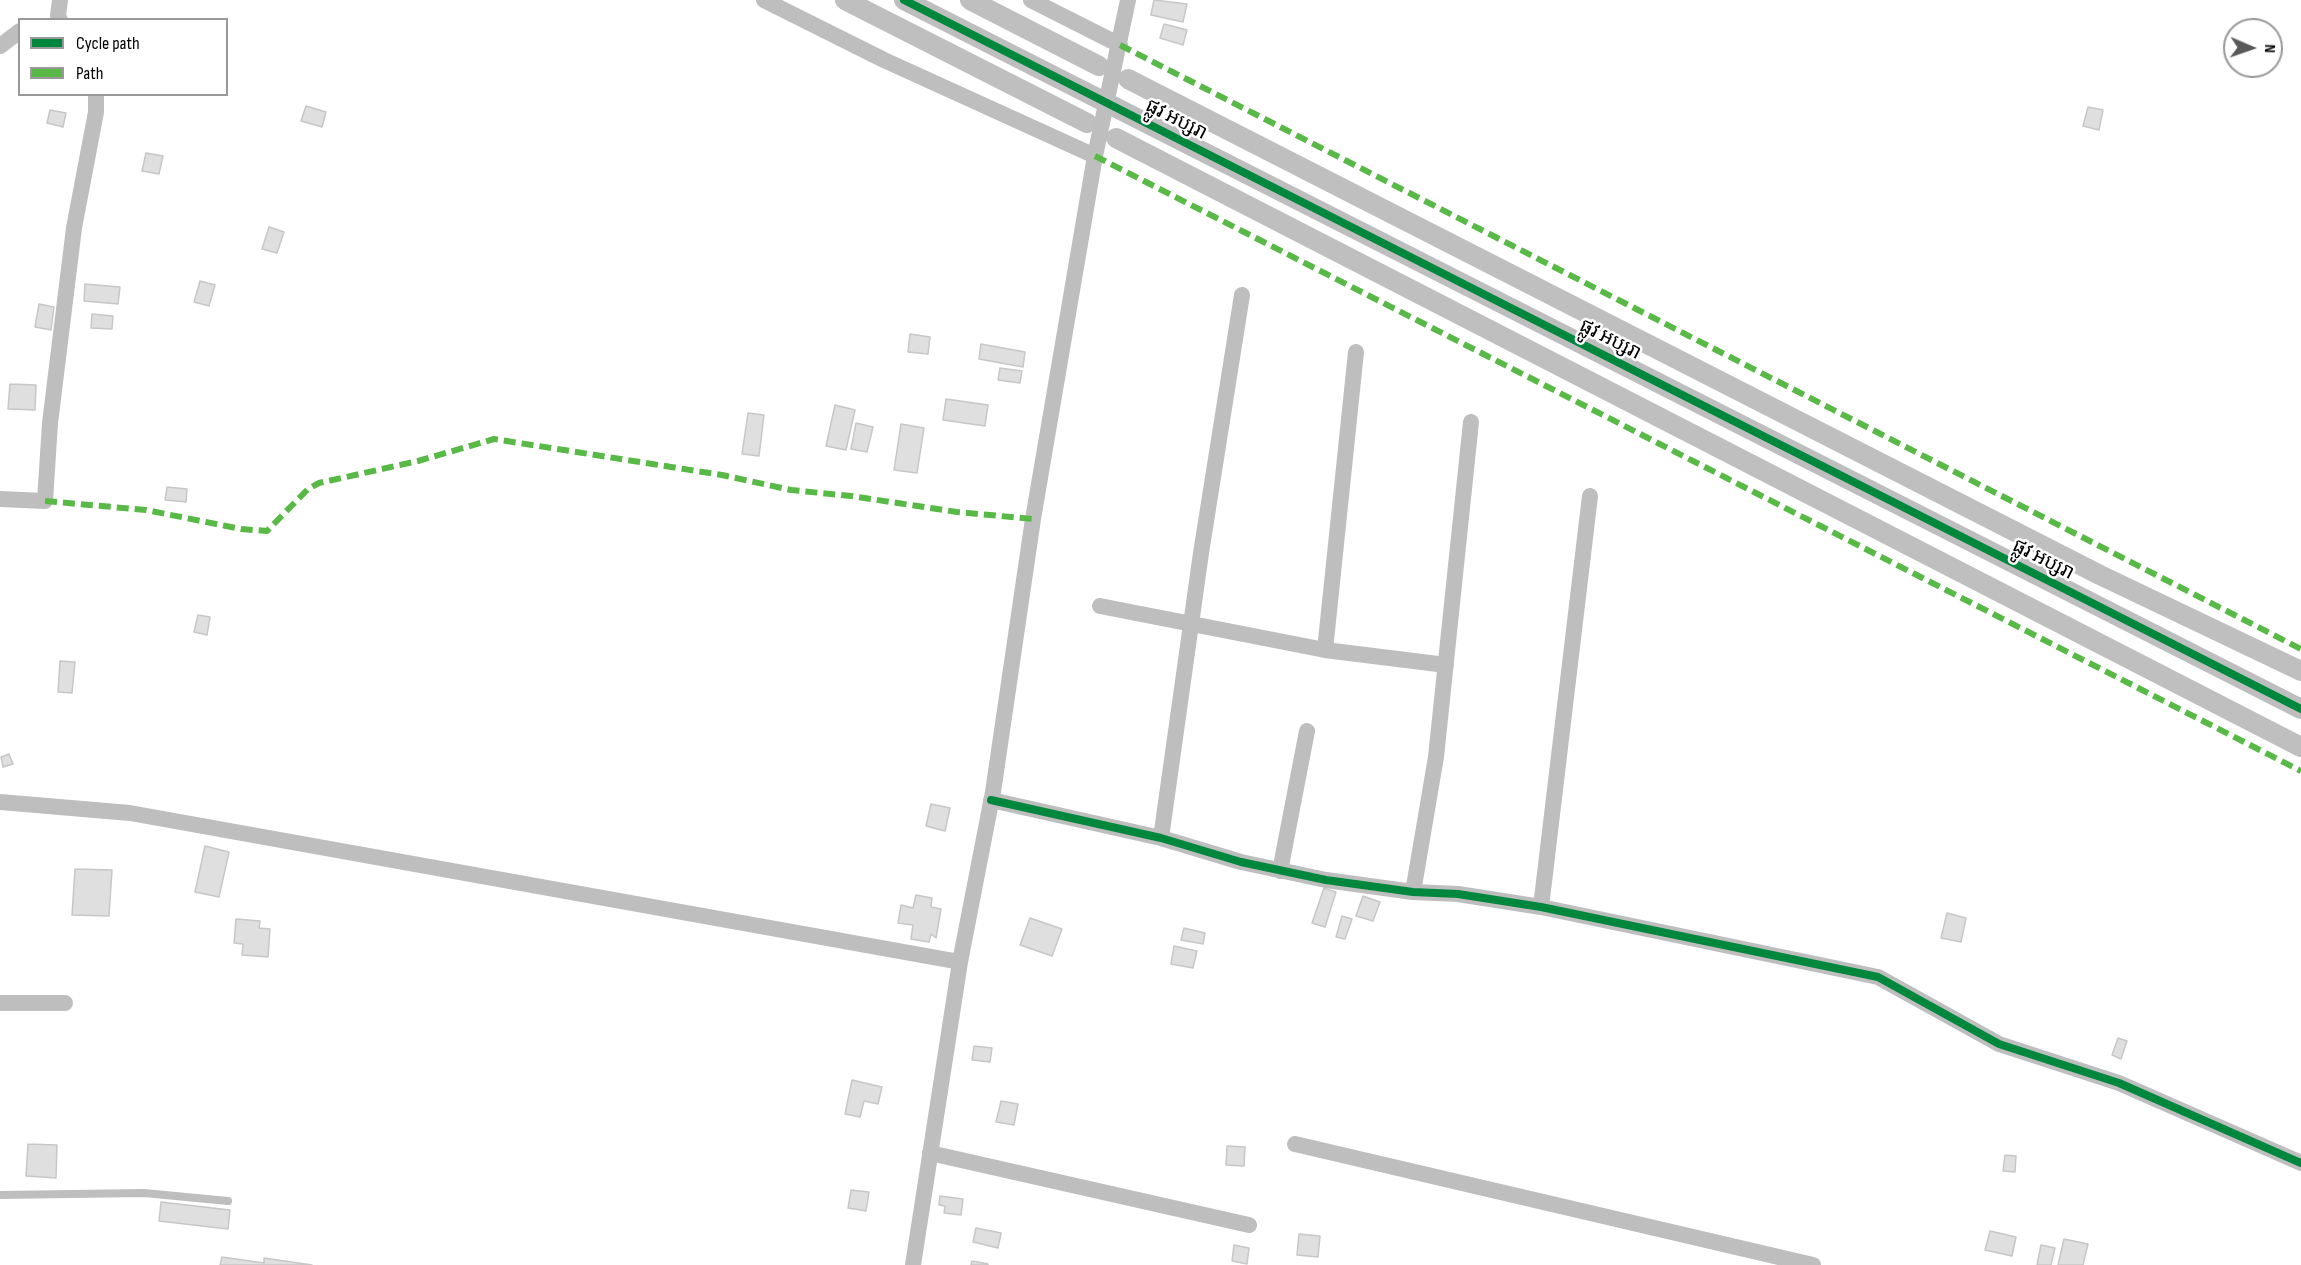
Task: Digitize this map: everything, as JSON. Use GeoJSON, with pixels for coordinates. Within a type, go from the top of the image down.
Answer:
{"type":"FeatureCollection","features":[{"type":"Feature","properties":{"kind":"street"},"geometry":{"type":"LineString","coordinates":[[764,0],[884,60],[1095,156]]}},
{"type":"Feature","properties":{"kind":"street","name":"ផ្លូវ អប្សរា"},"geometry":{"type":"LineString","coordinates":[[904,0],[2301,709]]}},
{"type":"Feature","properties":{"kind":"street"},"geometry":{"type":"LineString","coordinates":[[1031,0],[1120,45]]}},
{"type":"Feature","properties":{"kind":"street"},"geometry":{"type":"LineString","coordinates":[[913,1265],[960,962],[992,800],[1033,519],[1095,156],[1128,0]]}},
{"type":"Feature","properties":{"kind":"street"},"geometry":{"type":"LineString","coordinates":[[0,46],[18,32]]}},
{"type":"Feature","properties":{"kind":"street"},"geometry":{"type":"LineString","coordinates":[[0,500],[45,501],[50,423],[74,228],[96,112],[96,96]]}},
{"type":"Feature","properties":{"kind":"street"},"geometry":{"type":"LineString","coordinates":[[1161,838],[1191,624],[1242,295]]}},
{"type":"Feature","properties":{"kind":"street"},"geometry":{"type":"LineString","coordinates":[[1325,650],[1356,352]]}},
{"type":"Feature","properties":{"kind":"street"},"geometry":{"type":"LineString","coordinates":[[1413,892],[1428,810],[1446,665],[1471,422]]}},
{"type":"Feature","properties":{"kind":"street"},"geometry":{"type":"LineString","coordinates":[[1541,907],[1590,496]]}},
{"type":"Feature","properties":{"kind":"street"},"geometry":{"type":"LineString","coordinates":[[1101,606],[1325,650],[1446,665]]}},
{"type":"Feature","properties":{"kind":"street"},"geometry":{"type":"LineString","coordinates":[[1280,871],[1307,731]]}},
{"type":"Feature","properties":{"kind":"street"},"geometry":{"type":"LineString","coordinates":[[992,800],[1161,838],[1280,871],[1413,892],[1458,894],[1541,907],[1878,977],[2000,1044],[2093,1073],[2301,1163]]}},
{"type":"Feature","properties":{"kind":"street"},"geometry":{"type":"LineString","coordinates":[[0,801],[130,813],[960,962]]}},
{"type":"Feature","properties":{"kind":"street"},"geometry":{"type":"LineString","coordinates":[[0,1003],[65,1003]]}},
{"type":"Feature","properties":{"kind":"street"},"geometry":{"type":"LineString","coordinates":[[1295,1144],[1813,1265]]}},
{"type":"Feature","properties":{"kind":"street"},"geometry":{"type":"LineString","coordinates":[[930,1153],[1249,1225]]}},
{"type":"Feature","properties":{"kind":"lane"},"geometry":{"type":"LineString","coordinates":[[0,1195],[144,1193],[228,1201]]}},
{"type":"Feature","properties":{"kind":"building"},"geometry":{"type":"Polygon","coordinates":[[[1154,0],[1187,4],[1183,22],[1151,15],[1154,0]]]}},
{"type":"Feature","properties":{"kind":"building"},"geometry":{"type":"Polygon","coordinates":[[[1164,24],[1187,30],[1183,45],[1160,38],[1164,24]]]}},
{"type":"Feature","properties":{"kind":"building"},"geometry":{"type":"Polygon","coordinates":[[[306,106],[326,112],[322,127],[301,121],[306,106]]]}},
{"type":"Feature","properties":{"kind":"building"},"geometry":{"type":"Polygon","coordinates":[[[2088,107],[2103,110],[2099,130],[2083,126],[2088,107]]]}},
{"type":"Feature","properties":{"kind":"building"},"geometry":{"type":"Polygon","coordinates":[[[50,110],[66,113],[63,127],[47,123],[50,110]]]}},
{"type":"Feature","properties":{"kind":"building"},"geometry":{"type":"Polygon","coordinates":[[[146,153],[163,156],[159,174],[142,171],[146,153]]]}},
{"type":"Feature","properties":{"kind":"building"},"geometry":{"type":"Polygon","coordinates":[[[269,227],[284,232],[277,253],[262,249],[269,227]]]}},
{"type":"Feature","properties":{"kind":"building"},"geometry":{"type":"Polygon","coordinates":[[[200,281],[215,285],[209,306],[194,302],[200,281]]]}},
{"type":"Feature","properties":{"kind":"building"},"geometry":{"type":"Polygon","coordinates":[[[85,284],[120,287],[118,304],[84,301],[85,284]]]}},
{"type":"Feature","properties":{"kind":"building"},"geometry":{"type":"Polygon","coordinates":[[[39,304],[54,307],[51,330],[35,327],[39,304]]]}},
{"type":"Feature","properties":{"kind":"building"},"geometry":{"type":"Polygon","coordinates":[[[92,314],[113,316],[112,329],[91,328],[92,314]]]}},
{"type":"Feature","properties":{"kind":"building"},"geometry":{"type":"Polygon","coordinates":[[[910,334],[930,337],[928,354],[908,352],[910,334]]]}},
{"type":"Feature","properties":{"kind":"building"},"geometry":{"type":"Polygon","coordinates":[[[981,344],[1025,352],[1023,367],[979,359],[981,344]]]}},
{"type":"Feature","properties":{"kind":"building"},"geometry":{"type":"Polygon","coordinates":[[[1000,368],[1022,371],[1020,383],[998,380],[1000,368]]]}},
{"type":"Feature","properties":{"kind":"building"},"geometry":{"type":"Polygon","coordinates":[[[10,384],[36,385],[35,410],[8,409],[10,384]]]}},
{"type":"Feature","properties":{"kind":"building"},"geometry":{"type":"Polygon","coordinates":[[[946,399],[988,405],[985,426],[943,420],[946,399]]]}},
{"type":"Feature","properties":{"kind":"building"},"geometry":{"type":"Polygon","coordinates":[[[835,405],[855,410],[846,450],[826,446],[835,405]]]}},
{"type":"Feature","properties":{"kind":"building"},"geometry":{"type":"Polygon","coordinates":[[[748,413],[764,415],[759,456],[742,454],[748,413]]]}},
{"type":"Feature","properties":{"kind":"building"},"geometry":{"type":"Polygon","coordinates":[[[856,423],[873,427],[867,452],[851,449],[856,423]]]}},
{"type":"Feature","properties":{"kind":"building"},"geometry":{"type":"Polygon","coordinates":[[[901,424],[924,428],[917,473],[894,470],[901,424]]]}},
{"type":"Feature","properties":{"kind":"building"},"geometry":{"type":"Polygon","coordinates":[[[167,487],[187,489],[186,502],[165,500],[167,487]]]}},
{"type":"Feature","properties":{"kind":"building"},"geometry":{"type":"Polygon","coordinates":[[[198,615],[210,617],[207,635],[194,632],[198,615]]]}},
{"type":"Feature","properties":{"kind":"building"},"geometry":{"type":"Polygon","coordinates":[[[60,661],[75,662],[72,693],[58,692],[60,661]]]}},
{"type":"Feature","properties":{"kind":"building"},"geometry":{"type":"Polygon","coordinates":[[[9,754],[13,764],[3,767],[1,757],[9,754]]]}},
{"type":"Feature","properties":{"kind":"building"},"geometry":{"type":"Polygon","coordinates":[[[931,804],[950,808],[945,831],[926,826],[931,804]]]}},
{"type":"Feature","properties":{"kind":"building"},"geometry":{"type":"Polygon","coordinates":[[[205,846],[229,852],[219,897],[195,892],[205,846]]]}},
{"type":"Feature","properties":{"kind":"building"},"geometry":{"type":"Polygon","coordinates":[[[75,869],[112,870],[109,916],[72,915],[75,869]]]}},
{"type":"Feature","properties":{"kind":"building"},"geometry":{"type":"Polygon","coordinates":[[[1324,888],[1336,892],[1325,927],[1312,923],[1324,888]]]}},
{"type":"Feature","properties":{"kind":"building"},"geometry":{"type":"Polygon","coordinates":[[[916,895],[932,898],[931,907],[941,909],[936,938],[931,934],[929,942],[911,939],[913,925],[898,923],[901,905],[913,908],[916,895]]]}},
{"type":"Feature","properties":{"kind":"building"},"geometry":{"type":"Polygon","coordinates":[[[1363,896],[1380,902],[1373,921],[1356,916],[1363,896]]]}},
{"type":"Feature","properties":{"kind":"building"},"geometry":{"type":"Polygon","coordinates":[[[1947,913],[1966,918],[1961,942],[1941,938],[1947,913]]]}},
{"type":"Feature","properties":{"kind":"building"},"geometry":{"type":"Polygon","coordinates":[[[1342,916],[1352,919],[1345,939],[1336,937],[1342,916]]]}},
{"type":"Feature","properties":{"kind":"building"},"geometry":{"type":"Polygon","coordinates":[[[1030,918],[1062,929],[1052,956],[1020,945],[1030,918]]]}},
{"type":"Feature","properties":{"kind":"building"},"geometry":{"type":"Polygon","coordinates":[[[236,919],[260,921],[259,928],[270,929],[268,957],[242,955],[243,944],[234,943],[236,919]]]}},
{"type":"Feature","properties":{"kind":"building"},"geometry":{"type":"Polygon","coordinates":[[[1184,928],[1205,933],[1203,944],[1181,940],[1184,928]]]}},
{"type":"Feature","properties":{"kind":"building"},"geometry":{"type":"Polygon","coordinates":[[[1174,946],[1197,951],[1193,968],[1171,964],[1174,946]]]}},
{"type":"Feature","properties":{"kind":"building"},"geometry":{"type":"Polygon","coordinates":[[[2118,1038],[2127,1041],[2121,1059],[2112,1055],[2118,1038]]]}},
{"type":"Feature","properties":{"kind":"building"},"geometry":{"type":"Polygon","coordinates":[[[974,1046],[992,1048],[990,1062],[972,1060],[974,1046]]]}},
{"type":"Feature","properties":{"kind":"building"},"geometry":{"type":"Polygon","coordinates":[[[852,1080],[882,1087],[878,1104],[864,1101],[860,1117],[845,1114],[852,1080]]]}},
{"type":"Feature","properties":{"kind":"building"},"geometry":{"type":"Polygon","coordinates":[[[1001,1101],[1018,1104],[1014,1125],[996,1122],[1001,1101]]]}},
{"type":"Feature","properties":{"kind":"building"},"geometry":{"type":"Polygon","coordinates":[[[28,1144],[57,1145],[56,1178],[26,1176],[28,1144]]]}},
{"type":"Feature","properties":{"kind":"building"},"geometry":{"type":"Polygon","coordinates":[[[1227,1146],[1245,1147],[1244,1166],[1226,1165],[1227,1146]]]}},
{"type":"Feature","properties":{"kind":"building"},"geometry":{"type":"Polygon","coordinates":[[[2005,1155],[2016,1156],[2015,1172],[2003,1171],[2005,1155]]]}},
{"type":"Feature","properties":{"kind":"building"},"geometry":{"type":"Polygon","coordinates":[[[851,1190],[869,1192],[866,1211],[848,1208],[851,1190]]]}},
{"type":"Feature","properties":{"kind":"building"},"geometry":{"type":"Polygon","coordinates":[[[940,1196],[963,1199],[961,1215],[944,1213],[945,1206],[939,1205],[940,1196]]]}},
{"type":"Feature","properties":{"kind":"building"},"geometry":{"type":"Polygon","coordinates":[[[161,1202],[230,1210],[228,1229],[159,1221],[161,1202]]]}},
{"type":"Feature","properties":{"kind":"building"},"geometry":{"type":"Polygon","coordinates":[[[976,1228],[1001,1233],[998,1248],[973,1242],[976,1228]]]}},
{"type":"Feature","properties":{"kind":"building"},"geometry":{"type":"Polygon","coordinates":[[[1990,1231],[2016,1237],[2012,1256],[1985,1250],[1990,1231]]]}},
{"type":"Feature","properties":{"kind":"building"},"geometry":{"type":"Polygon","coordinates":[[[1299,1234],[1320,1236],[1318,1257],[1297,1255],[1299,1234]]]}},
{"type":"Feature","properties":{"kind":"building"},"geometry":{"type":"Polygon","coordinates":[[[2064,1239],[2088,1244],[2083,1265],[2058,1265],[2064,1239]]]}},
{"type":"Feature","properties":{"kind":"building"},"geometry":{"type":"Polygon","coordinates":[[[1234,1245],[1249,1248],[1247,1264],[1232,1261],[1234,1245]]]}},
{"type":"Feature","properties":{"kind":"building"},"geometry":{"type":"Polygon","coordinates":[[[2041,1245],[2055,1248],[2051,1265],[2037,1265],[2041,1245]]]}},
{"type":"Feature","properties":{"kind":"building"},"geometry":{"type":"Polygon","coordinates":[[[222,1257],[264,1263],[264,1258],[312,1265],[220,1265],[222,1257]]]}},
{"type":"Feature","properties":{"kind":"building"},"geometry":{"type":"Polygon","coordinates":[[[972,1261],[988,1264],[988,1265],[971,1265],[972,1261]]]}},
{"type":"Feature","properties":{"kind":"waterway"},"geometry":{"type":"LineString","coordinates":[[845,0],[1087,123]]}},
{"type":"Feature","properties":{"kind":"waterway"},"geometry":{"type":"LineString","coordinates":[[970,0],[1099,66]]}},
{"type":"Feature","properties":{"kind":"waterway"},"geometry":{"type":"LineString","coordinates":[[1128,79],[2100,575],[2301,671]]}},
{"type":"Feature","properties":{"kind":"waterway"},"geometry":{"type":"LineString","coordinates":[[1116,138],[2301,747]]}},
{"type":"Feature","properties":{"kind":"marked path"},"geometry":{"type":"LineString","coordinates":[[1120,45],[2301,649]]}},
{"type":"Feature","properties":{"kind":"marked path"},"geometry":{"type":"LineString","coordinates":[[1095,156],[2301,771]]}},
{"type":"Feature","properties":{"kind":"marked path"},"geometry":{"type":"LineString","coordinates":[[45,501],[146,510],[241,529],[267,531],[308,489],[319,483],[418,461],[494,439],[722,475],[791,490],[851,496],[957,512],[1033,519]]}},
{"type":"Feature","properties":{"kind":"cycle path"},"geometry":{"type":"LineString","coordinates":[[904,0],[2301,709]]}},
{"type":"Feature","properties":{"kind":"cycle path"},"geometry":{"type":"LineString","coordinates":[[991,800],[1161,838],[1241,862],[1326,880],[1413,892],[1458,894],[1541,907],[1878,977],[1999,1044],[2119,1083],[2301,1163]]}}]}
